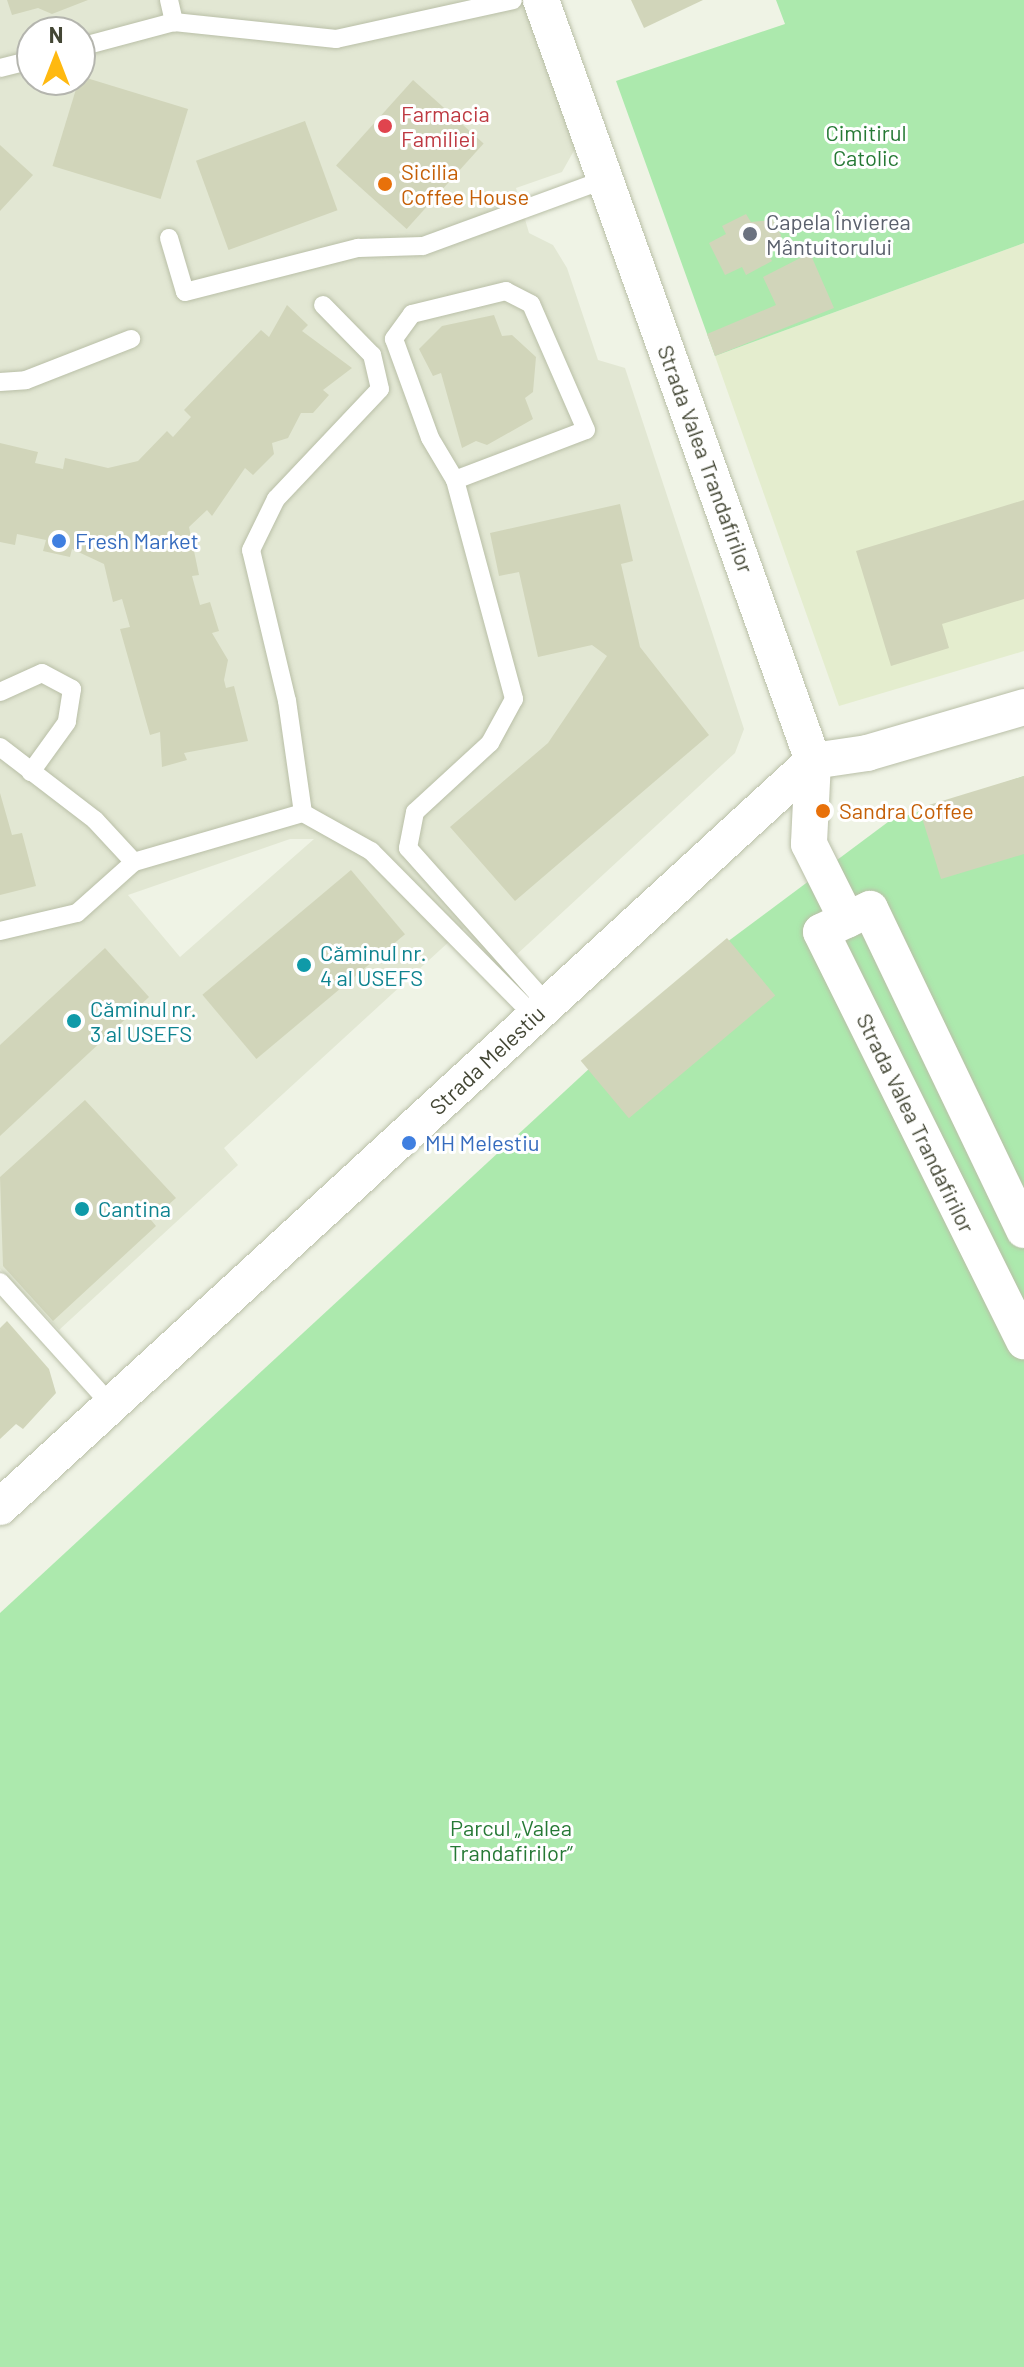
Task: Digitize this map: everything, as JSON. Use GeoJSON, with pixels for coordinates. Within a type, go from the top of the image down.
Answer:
{"type":"FeatureCollection","features":[{"type":"Feature","properties":{"kind":"street","name":"Strada Valea Trandafirilor"},"geometry":{"type":"LineString","coordinates":[[541,0],[813,761],[809,844],[847,920],[821,932],[1024,1341]]}},
{"type":"Feature","properties":{"kind":"street"},"geometry":{"type":"LineString","coordinates":[[813,761],[867,753],[1024,707]]}},
{"type":"Feature","properties":{"kind":"street","name":"Strada Melestiu"},"geometry":{"type":"LineString","coordinates":[[0,1507],[813,761]]}},
{"type":"Feature","properties":{"kind":"street"},"geometry":{"type":"LineString","coordinates":[[847,920],[870,909],[1024,1230]]}},
{"type":"Feature","properties":{"kind":"lane"},"geometry":{"type":"LineString","coordinates":[[169,0],[174,22]]}},
{"type":"Feature","properties":{"kind":"lane"},"geometry":{"type":"LineString","coordinates":[[96,43],[174,22],[336,39],[513,0]]}},
{"type":"Feature","properties":{"kind":"lane"},"geometry":{"type":"LineString","coordinates":[[169,238],[185,292],[358,248],[423,246],[606,179]]}},
{"type":"Feature","properties":{"kind":"lane"},"geometry":{"type":"LineString","coordinates":[[455,480],[586,430],[531,304],[506,291],[412,314],[394,339],[430,438],[455,480],[514,699],[490,743],[415,812],[408,848],[541,1010]]}},
{"type":"Feature","properties":{"kind":"lane"},"geometry":{"type":"LineString","coordinates":[[303,813],[287,701],[251,550],[268,509],[380,389],[372,355],[323,305]]}},
{"type":"Feature","properties":{"kind":"lane"},"geometry":{"type":"LineString","coordinates":[[0,382],[26,380],[131,339]]}},
{"type":"Feature","properties":{"kind":"lane"},"geometry":{"type":"LineString","coordinates":[[0,692],[42,673],[72,689],[67,722],[31,772]]}},
{"type":"Feature","properties":{"kind":"lane"},"geometry":{"type":"LineString","coordinates":[[0,747],[95,820],[134,862]]}},
{"type":"Feature","properties":{"kind":"lane"},"geometry":{"type":"LineString","coordinates":[[0,931],[77,913],[134,862],[303,813],[371,851],[541,1010]]}},
{"type":"Feature","properties":{"kind":"lane"},"geometry":{"type":"LineString","coordinates":[[0,1282],[112,1406]]}},
{"type":"Feature","properties":{"kind":"shaded area"},"geometry":{"type":"Polygon","coordinates":[[[0,0],[524,0],[576,147],[562,172],[516,188],[529,233],[553,245],[567,268],[598,360],[625,368],[744,729],[735,753],[503,967],[464,928],[224,1148],[238,1165],[59,1330],[0,1269],[0,0]],[[290,839],[128,895],[180,957],[314,839],[290,839]]]}},
{"type":"Feature","properties":{"kind":"shaded area"},"geometry":{"type":"Polygon","coordinates":[[[1024,243],[1024,651],[839,706],[715,356],[1024,243]]]}},
{"type":"Feature","properties":{"kind":"green space","name":"Cimitirul Catolic"},"geometry":{"type":"Polygon","coordinates":[[[776,0],[1024,0],[1024,243],[715,356],[616,81],[785,24],[776,0]]]}},
{"type":"Feature","properties":{"kind":"green space","name":"Parcul „Valea Trandafirilor”"},"geometry":{"type":"Polygon","coordinates":[[[1024,776],[1024,2367],[0,2367],[0,1613],[723,945],[888,822],[1024,776]]]}},
{"type":"Feature","properties":{"kind":"building"},"geometry":{"type":"Polygon","coordinates":[[[7,0],[88,0],[52,14],[38,8],[12,15],[7,0]]]}},
{"type":"Feature","properties":{"kind":"building"},"geometry":{"type":"Polygon","coordinates":[[[631,0],[703,0],[644,28],[631,0]]]}},
{"type":"Feature","properties":{"kind":"building"},"geometry":{"type":"Polygon","coordinates":[[[413,80],[484,144],[407,229],[336,165],[413,80]]]}},
{"type":"Feature","properties":{"kind":"building"},"geometry":{"type":"Polygon","coordinates":[[[96,81],[188,109],[161,199],[53,166],[74,96],[96,96],[96,81]]]}},
{"type":"Feature","properties":{"kind":"building"},"geometry":{"type":"Polygon","coordinates":[[[305,121],[337,210],[228,250],[196,161],[305,121]]]}},
{"type":"Feature","properties":{"kind":"building"},"geometry":{"type":"Polygon","coordinates":[[[0,145],[33,175],[0,211],[0,145]]]}},
{"type":"Feature","properties":{"kind":"building"},"geometry":{"type":"Polygon","coordinates":[[[746,214],[751,222],[773,220],[781,235],[778,248],[768,254],[772,261],[746,275],[742,267],[725,275],[709,243],[726,234],[722,226],[746,214]]]}},
{"type":"Feature","properties":{"kind":"building"},"geometry":{"type":"Polygon","coordinates":[[[810,253],[834,308],[715,356],[707,334],[776,305],[763,277],[810,253]]]}},
{"type":"Feature","properties":{"kind":"building"},"geometry":{"type":"Polygon","coordinates":[[[287,305],[308,325],[302,331],[352,368],[323,390],[329,395],[313,413],[301,413],[288,438],[272,443],[274,454],[253,475],[245,468],[212,516],[207,510],[189,527],[199,575],[192,576],[200,605],[210,602],[219,631],[212,633],[228,660],[224,680],[226,688],[234,686],[248,741],[184,753],[187,760],[162,767],[160,732],[150,735],[120,629],[130,627],[122,599],[113,602],[104,564],[72,549],[70,557],[43,551],[46,540],[17,534],[15,545],[0,542],[0,443],[38,452],[35,463],[63,469],[65,458],[108,468],[138,461],[167,431],[173,437],[191,417],[184,410],[261,330],[269,337],[287,305]]]}},
{"type":"Feature","properties":{"kind":"building"},"geometry":{"type":"Polygon","coordinates":[[[494,315],[502,336],[512,335],[536,357],[533,392],[525,398],[533,419],[487,445],[476,441],[462,448],[441,373],[433,376],[419,349],[442,326],[494,315]]]}},
{"type":"Feature","properties":{"kind":"building"},"geometry":{"type":"Polygon","coordinates":[[[1024,500],[1024,599],[942,624],[949,648],[891,666],[856,551],[1024,500]]]}},
{"type":"Feature","properties":{"kind":"building"},"geometry":{"type":"Polygon","coordinates":[[[620,504],[633,561],[621,564],[640,647],[709,735],[515,901],[450,827],[548,743],[607,656],[592,645],[538,657],[519,572],[499,576],[490,533],[620,504]]]}},
{"type":"Feature","properties":{"kind":"building"},"geometry":{"type":"Polygon","coordinates":[[[1024,776],[1024,854],[941,879],[919,808],[1024,776]]]}},
{"type":"Feature","properties":{"kind":"building"},"geometry":{"type":"Polygon","coordinates":[[[0,793],[12,835],[22,833],[36,886],[0,895],[0,793]]]}},
{"type":"Feature","properties":{"kind":"building","name":"Căminul nr. 4 al USEFS"},"geometry":{"type":"Polygon","coordinates":[[[351,870],[405,934],[256,1059],[202,995],[351,870]]]}},
{"type":"Feature","properties":{"kind":"building"},"geometry":{"type":"Polygon","coordinates":[[[727,938],[775,995],[629,1118],[581,1061],[727,938]]]}},
{"type":"Feature","properties":{"kind":"building","name":"Căminul nr. 3 al USEFS"},"geometry":{"type":"Polygon","coordinates":[[[105,948],[149,997],[0,1136],[0,1045],[105,948]]]}},
{"type":"Feature","properties":{"kind":"building","name":"Cantina"},"geometry":{"type":"Polygon","coordinates":[[[85,1100],[176,1198],[151,1220],[156,1226],[53,1321],[3,1266],[0,1177],[85,1100]]]}},
{"type":"Feature","properties":{"kind":"building"},"geometry":{"type":"Polygon","coordinates":[[[7,1321],[49,1369],[56,1393],[23,1429],[16,1424],[0,1439],[0,1328],[7,1321]]]}},
{"type":"Feature","properties":{"kind":"place","name":"Farmacia Familiei"},"geometry":{"type":"Point","coordinates":[385,126]}},
{"type":"Feature","properties":{"kind":"place","name":"Sicilia Coffee House"},"geometry":{"type":"Point","coordinates":[385,184]}},
{"type":"Feature","properties":{"kind":"place","name":"Capela Învierea Mântuitorului"},"geometry":{"type":"Point","coordinates":[750,234]}},
{"type":"Feature","properties":{"kind":"place","name":"Fresh Market"},"geometry":{"type":"Point","coordinates":[59,541]}},
{"type":"Feature","properties":{"kind":"place","name":"Sandra Coffee"},"geometry":{"type":"Point","coordinates":[823,811]}},
{"type":"Feature","properties":{"kind":"place","name":"Căminul nr. 4 al USEFS"},"geometry":{"type":"Point","coordinates":[304,965]}},
{"type":"Feature","properties":{"kind":"place","name":"Căminul nr. 3 al USEFS"},"geometry":{"type":"Point","coordinates":[74,1021]}},
{"type":"Feature","properties":{"kind":"place","name":"MH Melestiu"},"geometry":{"type":"Point","coordinates":[409,1143]}},
{"type":"Feature","properties":{"kind":"place","name":"Cantina"},"geometry":{"type":"Point","coordinates":[82,1209]}}]}
